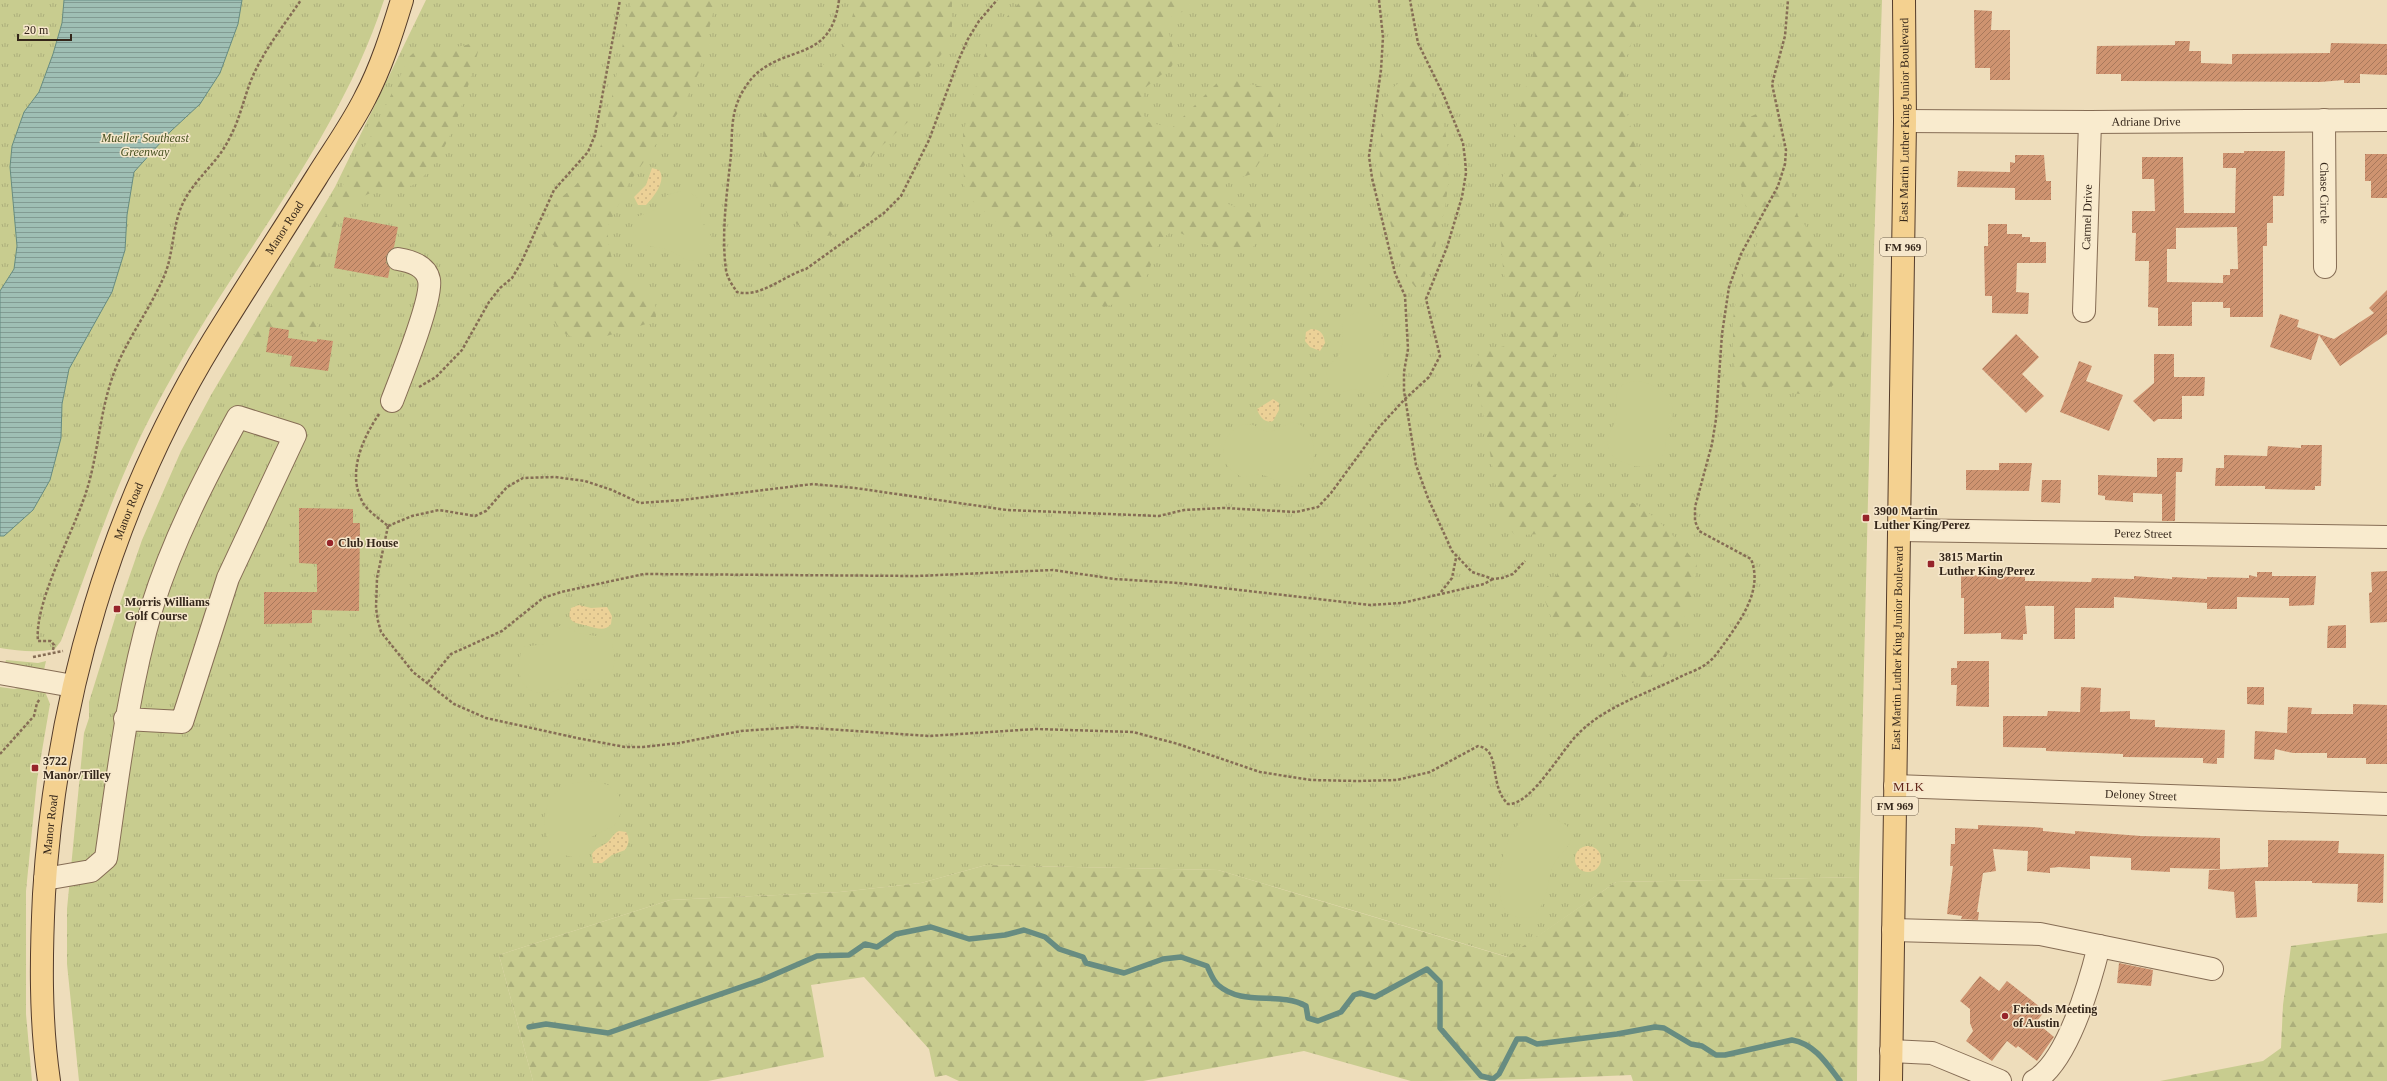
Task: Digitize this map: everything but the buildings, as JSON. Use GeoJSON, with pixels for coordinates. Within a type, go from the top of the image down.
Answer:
{"type":"FeatureCollection","features":[{"type":"Feature","properties":{"kind":"main road","name":"Manor Road"},"geometry":{"type":"LineString","coordinates":[[49,1081],[41,949],[47,844],[59,751],[73,686],[81,654],[114,551],[139,483],[170,417],[212,342],[365,98],[390,36],[402,0]]}},
{"type":"Feature","properties":{"kind":"main road","name":"East Martin Luther King Junior Boulevard"},"geometry":{"type":"LineString","coordinates":[[1891,1081],[1905,121],[1904,0]]}},
{"type":"Feature","properties":{"kind":"street","name":"Chase Circle"},"geometry":{"type":"LineString","coordinates":[[2324,120],[2325,267]]}},
{"type":"Feature","properties":{"kind":"street","name":"Adriane Drive"},"geometry":{"type":"LineString","coordinates":[[1905,121],[2090,122],[2387,120]]}},
{"type":"Feature","properties":{"kind":"street","name":"Carmel Drive"},"geometry":{"type":"LineString","coordinates":[[2084,311],[2090,122]]}},
{"type":"Feature","properties":{"kind":"street"},"geometry":{"type":"LineString","coordinates":[[392,401],[420,319],[429,280],[424,268],[409,260],[398,259]]}},
{"type":"Feature","properties":{"kind":"street"},"geometry":{"type":"LineString","coordinates":[[45,880],[91,871],[106,858],[126,720],[155,600],[192,502],[238,417],[295,435],[228,578],[182,722],[126,720]]}},
{"type":"Feature","properties":{"kind":"street","name":"Perez Street"},"geometry":{"type":"LineString","coordinates":[[1899,530],[2387,537]]}},
{"type":"Feature","properties":{"kind":"street"},"geometry":{"type":"LineString","coordinates":[[0,673],[73,686]]}},
{"type":"Feature","properties":{"kind":"street","name":"Deloney Street"},"geometry":{"type":"LineString","coordinates":[[1895,786],[2387,804]]}},
{"type":"Feature","properties":{"kind":"street"},"geometry":{"type":"LineString","coordinates":[[1893,930],[2040,934],[2212,969]]}},
{"type":"Feature","properties":{"kind":"street"},"geometry":{"type":"LineString","coordinates":[[2034,1081],[2042,1076],[2069,1036],[2089,986],[2099,946]]}},
{"type":"Feature","properties":{"kind":"street"},"geometry":{"type":"LineString","coordinates":[[1892,1051],[1932,1053],[2000,1081]]}},
{"type":"Feature","properties":{"kind":"path"},"geometry":{"type":"LineString","coordinates":[[53,650],[54,645],[51,641],[38,641],[37,632],[47,593],[84,501],[96,458],[109,387],[125,351],[164,276],[172,255],[177,220],[183,204],[191,189],[230,138],[253,77],[264,56],[300,0]]}},
{"type":"Feature","properties":{"kind":"path"},"geometry":{"type":"LineString","coordinates":[[388,526],[362,502],[356,482],[359,454],[365,435],[392,401],[436,377],[462,350],[489,302],[500,288],[512,278],[521,263],[554,190],[588,152],[598,120],[620,0]]}},
{"type":"Feature","properties":{"kind":"path"},"geometry":{"type":"LineString","coordinates":[[839,0],[836,19],[828,34],[816,45],[764,69],[753,78],[738,101],[733,123],[724,237],[726,272],[737,292],[745,294],[756,291],[791,274],[806,270],[884,212],[901,196],[929,140],[968,39],[979,21],[997,0]]}},
{"type":"Feature","properties":{"kind":"path"},"geometry":{"type":"LineString","coordinates":[[1379,0],[1384,37],[1369,156],[1373,184],[1395,273],[1404,296],[1408,349],[1404,372],[1405,398],[1416,465],[1428,498],[1456,557],[1472,572],[1493,579]]}},
{"type":"Feature","properties":{"kind":"path"},"geometry":{"type":"LineString","coordinates":[[388,526],[412,516],[438,510],[475,516],[486,511],[507,487],[523,478],[549,477],[569,478],[585,481],[612,490],[640,503],[682,500],[813,484],[854,488],[1007,510],[1159,516],[1184,510],[1224,508],[1296,512],[1318,507],[1331,493],[1364,447],[1405,398],[1429,377],[1440,356],[1426,298],[1447,247],[1462,197],[1466,173],[1463,143],[1433,71],[1418,43],[1410,0]]}},
{"type":"Feature","properties":{"kind":"path"},"geometry":{"type":"LineString","coordinates":[[388,526],[377,578],[376,608],[381,632],[413,672],[428,682],[454,704],[486,718],[625,747],[643,748],[679,743],[741,731],[797,727],[929,736],[1036,729],[1133,732],[1178,744],[1260,772],[1311,780],[1397,780],[1430,772],[1445,762],[1478,746],[1486,747],[1491,753],[1496,787],[1501,798],[1508,804],[1514,804],[1522,800],[1579,733],[1591,724],[1640,695],[1707,664],[1734,631],[1746,612],[1752,594],[1755,575],[1751,559],[1699,531],[1695,521],[1695,507],[1712,444],[1716,419],[1722,334],[1729,287],[1741,254],[1778,186],[1785,164],[1783,135],[1772,84],[1785,36],[1788,0]]}},
{"type":"Feature","properties":{"kind":"path"},"geometry":{"type":"LineString","coordinates":[[1440,594],[1452,578],[1456,557]]}},
{"type":"Feature","properties":{"kind":"path"},"geometry":{"type":"LineString","coordinates":[[428,682],[451,654],[502,631],[543,598],[561,592],[644,574],[917,576],[1053,570],[1115,580],[1202,585],[1370,605],[1402,603],[1484,584],[1493,579],[1513,574],[1525,561]]}},
{"type":"Feature","properties":{"kind":"path"},"geometry":{"type":"LineString","coordinates":[[26,657],[38,657],[61,651],[81,654]]}},
{"type":"Feature","properties":{"kind":"path"},"geometry":{"type":"LineString","coordinates":[[0,754],[34,716],[37,703],[45,694]]}},
{"type":"Feature","properties":{"kind":"green space","name":"Mueller Southeast Greenway"},"geometry":{"type":"Polygon","coordinates":[[[0,0],[384,0],[367,46],[347,90],[324,132],[273,215],[220,296],[158,402],[127,466],[61,641],[55,649],[41,651],[21,651],[0,648],[0,0]]]}},
{"type":"Feature","properties":{"kind":"green space","name":"Morris Williams Golf Course"},"geometry":{"type":"Polygon","coordinates":[[[426,0],[1882,0],[1874,248],[1859,877],[1616,882],[1508,957],[1218,870],[986,865],[921,883],[840,892],[670,900],[499,955],[533,1081],[79,1081],[67,964],[67,909],[84,733],[89,718],[89,702],[115,618],[142,540],[181,451],[211,395],[335,187],[426,0]]]}},
{"type":"Feature","properties":{"kind":"green space"},"geometry":{"type":"Polygon","coordinates":[[[632,0],[716,0],[699,72],[684,104],[629,183],[608,226],[608,242],[613,263],[640,290],[655,300],[656,317],[646,324],[600,338],[578,340],[562,332],[550,316],[558,249],[552,244],[542,241],[546,223],[558,200],[574,187],[593,165],[603,140],[632,0]]]}},
{"type":"Feature","properties":{"kind":"green space"},"geometry":{"type":"Polygon","coordinates":[[[856,0],[952,0],[952,32],[941,55],[909,87],[910,120],[875,152],[851,184],[834,235],[819,236],[802,228],[788,214],[777,196],[768,175],[764,152],[763,130],[765,110],[772,93],[782,81],[791,76],[818,68],[840,52],[848,34],[856,0]]]}},
{"type":"Feature","properties":{"kind":"green space"},"geometry":{"type":"Polygon","coordinates":[[[1022,0],[1191,0],[1186,10],[1165,20],[1175,55],[1172,66],[1145,88],[1141,111],[1148,122],[1172,128],[1218,82],[1232,80],[1271,89],[1279,98],[1281,110],[1271,144],[1252,174],[1229,181],[1221,189],[1221,201],[1257,216],[1261,225],[1261,232],[1253,247],[1240,249],[1220,248],[1203,244],[1174,230],[1160,240],[1144,284],[1127,300],[1104,307],[1081,297],[1067,248],[1059,238],[1036,229],[1001,226],[968,197],[964,185],[963,133],[988,43],[1012,10],[1022,0]]]}},
{"type":"Feature","properties":{"kind":"green space"},"geometry":{"type":"Polygon","coordinates":[[[1540,0],[1646,0],[1627,56],[1623,97],[1641,168],[1636,195],[1587,275],[1559,330],[1547,393],[1550,461],[1561,494],[1582,506],[1602,498],[1616,497],[1629,501],[1643,509],[1668,530],[1697,564],[1692,597],[1674,642],[1658,672],[1632,683],[1597,642],[1558,635],[1542,593],[1557,575],[1562,553],[1541,534],[1515,535],[1502,521],[1479,391],[1473,371],[1480,351],[1506,346],[1511,313],[1503,268],[1497,189],[1508,166],[1522,97],[1530,76],[1540,0]]]}},
{"type":"Feature","properties":{"kind":"green space"},"geometry":{"type":"Polygon","coordinates":[[[475,42],[479,48],[458,117],[433,166],[422,178],[410,186],[400,189],[376,191],[363,196],[347,208],[336,226],[328,254],[307,279],[314,293],[305,304],[309,315],[319,325],[314,333],[277,335],[268,347],[259,347],[253,338],[295,263],[336,200],[353,164],[370,138],[410,56],[419,48],[448,48],[475,42]]]}},
{"type":"Feature","properties":{"kind":"green space"},"geometry":{"type":"Polygon","coordinates":[[[1414,80],[1425,83],[1438,108],[1446,133],[1449,159],[1448,185],[1444,211],[1438,237],[1420,289],[1416,288],[1408,278],[1386,209],[1380,172],[1380,144],[1389,90],[1399,83],[1414,80]]]}},
{"type":"Feature","properties":{"kind":"green space"},"geometry":{"type":"Polygon","coordinates":[[[1758,113],[1773,130],[1798,216],[1834,264],[1862,312],[1865,343],[1859,363],[1844,380],[1811,396],[1765,388],[1743,388],[1733,362],[1733,319],[1738,288],[1758,242],[1743,198],[1735,141],[1740,122],[1758,113]]]}},
{"type":"Feature","properties":{"kind":"green space"},"geometry":{"type":"Polygon","coordinates":[[[681,191],[688,191],[701,200],[700,219],[711,236],[711,252],[701,261],[684,259],[670,251],[647,246],[637,238],[633,232],[636,217],[655,210],[667,195],[681,191]]]}},
{"type":"Feature","properties":{"kind":"green space"},"geometry":{"type":"Polygon","coordinates":[[[1360,312],[1376,316],[1382,322],[1384,357],[1389,367],[1389,373],[1383,387],[1372,394],[1356,389],[1340,392],[1335,391],[1328,383],[1326,371],[1340,353],[1342,347],[1343,323],[1351,315],[1360,312]]]}},
{"type":"Feature","properties":{"kind":"green space"},"geometry":{"type":"Polygon","coordinates":[[[1637,381],[1651,385],[1664,393],[1672,404],[1673,411],[1672,421],[1666,436],[1665,450],[1661,458],[1652,465],[1642,467],[1621,462],[1611,454],[1607,444],[1608,437],[1616,418],[1616,400],[1618,389],[1622,385],[1637,381]]]}},
{"type":"Feature","properties":{"kind":"green space"},"geometry":{"type":"Polygon","coordinates":[[[1292,422],[1302,426],[1309,433],[1313,443],[1314,453],[1313,464],[1309,473],[1304,481],[1297,485],[1284,485],[1262,475],[1241,477],[1231,469],[1224,459],[1223,454],[1225,442],[1232,432],[1241,425],[1250,424],[1270,432],[1292,422]]]}},
{"type":"Feature","properties":{"kind":"green space"},"geometry":{"type":"Polygon","coordinates":[[[559,626],[566,626],[578,633],[602,637],[612,644],[614,665],[612,673],[602,680],[576,680],[552,692],[541,693],[533,691],[527,687],[522,681],[519,665],[523,647],[544,644],[559,626]]]}},
{"type":"Feature","properties":{"kind":"green space"},"geometry":{"type":"Polygon","coordinates":[[[6,660],[38,663],[46,661],[44,670],[5,663],[6,660]]]}},
{"type":"Feature","properties":{"kind":"green space"},"geometry":{"type":"Polygon","coordinates":[[[26,686],[44,689],[50,704],[37,780],[26,891],[26,1014],[32,1081],[0,1081],[0,687],[14,689],[26,686]]]}},
{"type":"Feature","properties":{"kind":"green space"},"geometry":{"type":"Polygon","coordinates":[[[593,781],[608,785],[617,792],[622,801],[621,813],[614,826],[591,837],[579,857],[566,855],[555,849],[549,840],[545,828],[545,816],[548,804],[555,794],[565,786],[593,781]]]}},
{"type":"Feature","properties":{"kind":"green space"},"geometry":{"type":"Polygon","coordinates":[[[1540,814],[1559,820],[1569,828],[1572,833],[1571,839],[1568,846],[1554,863],[1544,899],[1538,911],[1533,917],[1516,917],[1507,912],[1502,904],[1500,894],[1499,881],[1504,855],[1513,832],[1518,825],[1525,820],[1540,814]]]}},
{"type":"Feature","properties":{"kind":"green space"},"geometry":{"type":"Polygon","coordinates":[[[986,865],[1218,870],[1507,957],[1616,882],[1859,877],[1857,1081],[1633,1081],[1631,1075],[1493,1080],[1411,1081],[1304,1051],[1143,1081],[959,1081],[946,1075],[935,1077],[929,1049],[864,977],[811,985],[824,1057],[708,1081],[533,1081],[499,955],[670,900],[840,892],[921,883],[986,865]]]}},
{"type":"Feature","properties":{"kind":"green space"},"geometry":{"type":"Polygon","coordinates":[[[2387,933],[2387,1081],[2160,1081],[2263,1061],[2281,1048],[2283,1005],[2291,946],[2387,933]]]}},
{"type":"Feature","properties":{"kind":"sand"},"geometry":{"type":"Polygon","coordinates":[[[652,168],[659,170],[661,174],[661,183],[653,198],[646,205],[638,205],[634,197],[646,185],[652,168]]]}},
{"type":"Feature","properties":{"kind":"sand"},"geometry":{"type":"Polygon","coordinates":[[[1311,329],[1320,331],[1324,337],[1325,343],[1320,351],[1310,347],[1305,341],[1306,332],[1311,329]]]}},
{"type":"Feature","properties":{"kind":"sand"},"geometry":{"type":"Polygon","coordinates":[[[1273,399],[1279,403],[1279,410],[1273,421],[1270,422],[1261,417],[1257,409],[1273,399]]]}},
{"type":"Feature","properties":{"kind":"sand"},"geometry":{"type":"Polygon","coordinates":[[[579,605],[591,608],[607,607],[612,616],[611,624],[606,628],[600,629],[573,622],[570,617],[571,608],[579,605]]]}},
{"type":"Feature","properties":{"kind":"sand"},"geometry":{"type":"Polygon","coordinates":[[[619,831],[626,832],[628,836],[628,843],[625,850],[612,855],[602,863],[593,863],[593,852],[607,843],[619,831]]]}},
{"type":"Feature","properties":{"kind":"sand"},"geometry":{"type":"Polygon","coordinates":[[[1588,846],[1598,849],[1601,859],[1598,869],[1588,872],[1578,869],[1575,859],[1578,849],[1588,846]]]}},
{"type":"Feature","properties":{"kind":"water"},"geometry":{"type":"Polygon","coordinates":[[[64,0],[242,0],[238,24],[220,73],[200,104],[171,131],[134,172],[127,215],[125,250],[112,292],[69,369],[62,404],[61,438],[50,480],[33,510],[4,536],[0,536],[0,291],[14,269],[17,246],[10,167],[12,146],[24,112],[39,92],[53,54],[62,23],[64,0]]]}},
{"type":"Feature","properties":{"kind":"waterway"},"geometry":{"type":"LineString","coordinates":[[529,1027],[546,1024],[608,1033],[764,979],[817,956],[849,955],[865,944],[877,947],[896,934],[931,927],[969,939],[1005,935],[1024,930],[1045,937],[1059,949],[1083,957],[1086,963],[1124,973],[1163,959],[1181,957],[1207,966],[1216,983],[1228,992],[1250,997],[1284,999],[1295,1002],[1306,1006],[1308,1018],[1318,1021],[1341,1012],[1354,995],[1360,993],[1375,997],[1427,969],[1440,982],[1440,1028],[1481,1076],[1493,1079],[1499,1074],[1517,1039],[1526,1039],[1537,1044],[1617,1034],[1655,1027],[1664,1028],[1691,1044],[1702,1046],[1716,1055],[1725,1055],[1792,1040],[1800,1042],[1814,1050],[1840,1081]]}},
{"type":"Feature","properties":{"kind":"place","name":"3900 Martin Luther King/Perez"},"geometry":{"type":"Point","coordinates":[1866,518]}},
{"type":"Feature","properties":{"kind":"place","name":"Club House"},"geometry":{"type":"Point","coordinates":[330,543]}},
{"type":"Feature","properties":{"kind":"place","name":"3815 Martin Luther King/Perez"},"geometry":{"type":"Point","coordinates":[1931,564]}},
{"type":"Feature","properties":{"kind":"place","name":"Morris Williams Golf Course"},"geometry":{"type":"Point","coordinates":[117,609]}},
{"type":"Feature","properties":{"kind":"place","name":"3722 Manor/Tilley"},"geometry":{"type":"Point","coordinates":[35,768]}},
{"type":"Feature","properties":{"kind":"place","name":"Friends Meeting of Austin"},"geometry":{"type":"Point","coordinates":[2005,1016]}},
{"type":"Feature","properties":{"kind":"district","name":"MLK"},"geometry":{"type":"Point","coordinates":[1909,786]}}]}
